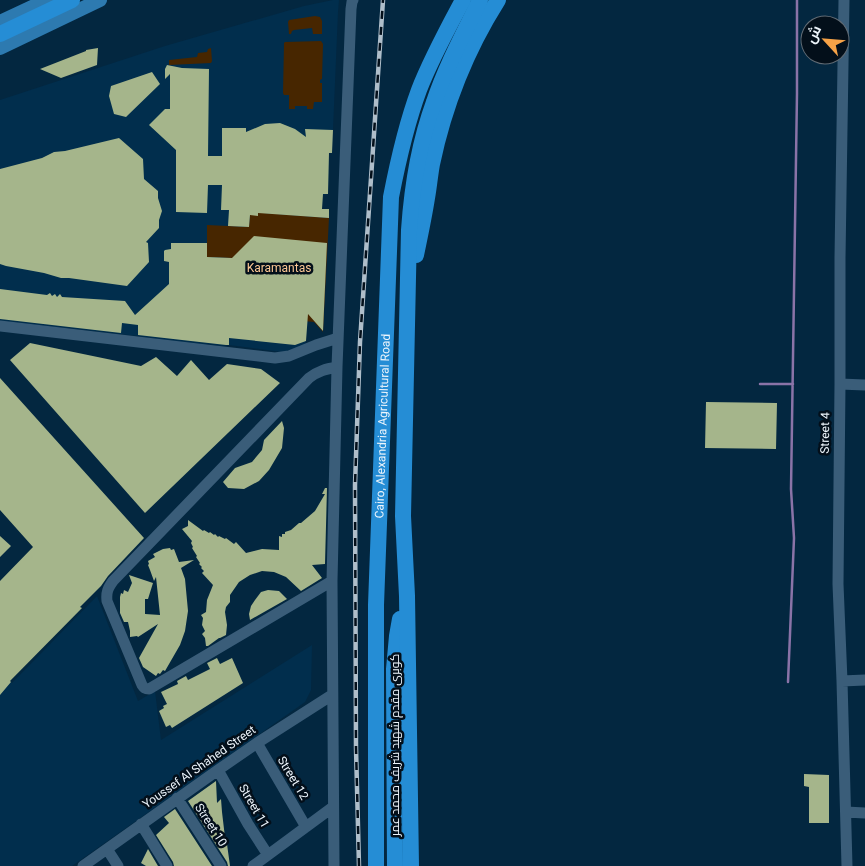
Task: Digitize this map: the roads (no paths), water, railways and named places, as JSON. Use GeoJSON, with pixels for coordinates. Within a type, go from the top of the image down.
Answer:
{"type":"FeatureCollection","features":[{"type":"Feature","properties":{"kind":"highway"},"geometry":{"type":"LineString","coordinates":[[0,34],[72,0]]}},
{"type":"Feature","properties":{"kind":"highway","name":"Cairo, Alexandria Agricultural Road"},"geometry":{"type":"LineString","coordinates":[[376,866],[376,605],[391,197],[398,158],[412,111],[438,47],[462,0]]}},
{"type":"Feature","properties":{"kind":"highway","name":"Cairo, Alexandria Agricultural Road"},"geometry":{"type":"LineString","coordinates":[[411,866],[407,596],[403,516],[411,204],[416,169],[426,127],[443,78],[480,0]]}},
{"type":"Feature","properties":{"kind":"highway"},"geometry":{"type":"LineString","coordinates":[[408,288],[421,232],[434,157],[444,120],[476,38],[498,0]]}},
{"type":"Feature","properties":{"kind":"highway","name":"كوبرى مقدم شهيد شريف محمد عمر"},"geometry":{"type":"LineString","coordinates":[[395,866],[394,669],[399,622],[407,596]]}},
{"type":"Feature","properties":{"kind":"main road"},"geometry":{"type":"LineString","coordinates":[[0,22],[33,4],[47,0]]}},
{"type":"Feature","properties":{"kind":"main road"},"geometry":{"type":"LineString","coordinates":[[0,48],[100,0]]}},
{"type":"Feature","properties":{"kind":"street","name":"Street 4"},"geometry":{"type":"LineString","coordinates":[[844,0],[838,584],[847,866]]}},
{"type":"Feature","properties":{"kind":"street"},"geometry":{"type":"LineString","coordinates":[[334,866],[332,581],[337,367],[352,1]]}},
{"type":"Feature","properties":{"kind":"street"},"geometry":{"type":"LineString","coordinates":[[0,326],[133,344]]}},
{"type":"Feature","properties":{"kind":"street"},"geometry":{"type":"LineString","coordinates":[[0,333],[275,358],[289,356],[316,344],[338,341]]}},
{"type":"Feature","properties":{"kind":"street"},"geometry":{"type":"LineString","coordinates":[[332,581],[158,684],[146,689],[143,688],[106,594],[113,581],[309,378],[323,370],[337,367]]}},
{"type":"Feature","properties":{"kind":"street"},"geometry":{"type":"LineString","coordinates":[[840,384],[865,385]]}},
{"type":"Feature","properties":{"kind":"street"},"geometry":{"type":"LineString","coordinates":[[842,681],[865,680]]}},
{"type":"Feature","properties":{"kind":"street","name":"Youssef Al Shahed Street"},"geometry":{"type":"LineString","coordinates":[[83,866],[257,743],[332,695]]}},
{"type":"Feature","properties":{"kind":"street","name":"Street 12"},"geometry":{"type":"LineString","coordinates":[[257,743],[306,827]]}},
{"type":"Feature","properties":{"kind":"street","name":"Street 11"},"geometry":{"type":"LineString","coordinates":[[218,770],[248,824],[268,855]]}},
{"type":"Feature","properties":{"kind":"street","name":"Street 10"},"geometry":{"type":"LineString","coordinates":[[177,798],[221,866]]}},
{"type":"Feature","properties":{"kind":"street"},"geometry":{"type":"LineString","coordinates":[[253,866],[333,807]]}},
{"type":"Feature","properties":{"kind":"street"},"geometry":{"type":"LineString","coordinates":[[846,812],[865,813]]}},
{"type":"Feature","properties":{"kind":"street"},"geometry":{"type":"LineString","coordinates":[[141,824],[168,866]]}},
{"type":"Feature","properties":{"kind":"street"},"geometry":{"type":"LineString","coordinates":[[107,849],[118,866]]}},
{"type":"Feature","properties":{"kind":"waterway"},"geometry":{"type":"LineString","coordinates":[[788,682],[794,538],[791,489],[797,0]]}},
{"type":"Feature","properties":{"kind":"waterway"},"geometry":{"type":"LineString","coordinates":[[760,384],[793,384]]}},
{"type":"Feature","properties":{"kind":"railway"},"geometry":{"type":"LineString","coordinates":[[359,866],[356,748],[355,485],[360,342],[383,0]]}},
{"type":"Feature","properties":{"kind":"park label","name":"Karamantas"},"geometry":{"type":"Point","coordinates":[279,268]}}]}
